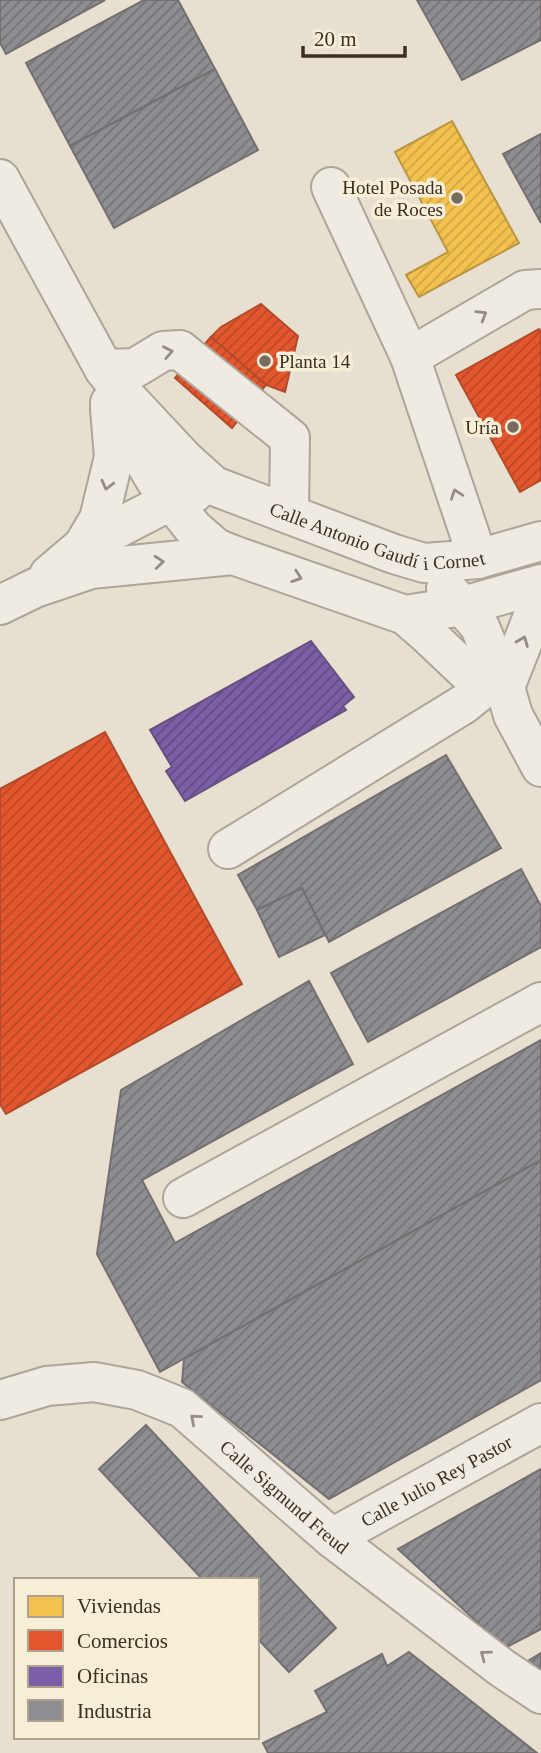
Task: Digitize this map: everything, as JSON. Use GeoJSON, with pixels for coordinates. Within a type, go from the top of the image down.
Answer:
{"type":"FeatureCollection","features":[{"type":"Feature","properties":{"kind":"street"},"geometry":{"type":"LineString","coordinates":[[0,178],[156,481],[193,528],[216,548],[233,555],[405,614],[454,660],[501,697]]}},
{"type":"Feature","properties":{"kind":"street"},"geometry":{"type":"LineString","coordinates":[[331,187],[410,357],[478,559]]}},
{"type":"Feature","properties":{"kind":"street"},"geometry":{"type":"LineString","coordinates":[[410,357],[525,290],[541,289]]}},
{"type":"Feature","properties":{"kind":"street"},"geometry":{"type":"LineString","coordinates":[[107,386],[163,351],[180,350],[290,438],[289,514]]}},
{"type":"Feature","properties":{"kind":"street"},"geometry":{"type":"LineString","coordinates":[[87,557],[114,457],[107,386]]}},
{"type":"Feature","properties":{"kind":"street","name":"Calle Antonio Gaudí i Cornet"},"geometry":{"type":"LineString","coordinates":[[107,386],[126,397],[184,459],[214,485],[394,554],[424,564],[478,559],[541,541]]}},
{"type":"Feature","properties":{"kind":"street"},"geometry":{"type":"LineString","coordinates":[[172,500],[184,459]]}},
{"type":"Feature","properties":{"kind":"street"},"geometry":{"type":"LineString","coordinates":[[0,605],[87,557],[172,500],[214,485]]}},
{"type":"Feature","properties":{"kind":"street","name":"Calle Antonio Gaudí i Cornet"},"geometry":{"type":"LineString","coordinates":[[463,606],[478,580],[524,561],[541,549]]}},
{"type":"Feature","properties":{"kind":"street"},"geometry":{"type":"LineString","coordinates":[[87,557],[233,555]]}},
{"type":"Feature","properties":{"kind":"street"},"geometry":{"type":"LineString","coordinates":[[424,564],[479,625],[501,697],[541,767]]}},
{"type":"Feature","properties":{"kind":"street"},"geometry":{"type":"LineString","coordinates":[[405,614],[463,606],[541,584]]}},
{"type":"Feature","properties":{"kind":"street"},"geometry":{"type":"LineString","coordinates":[[501,697],[541,596]]}},
{"type":"Feature","properties":{"kind":"street"},"geometry":{"type":"LineString","coordinates":[[228,849],[464,704],[501,697]]}},
{"type":"Feature","properties":{"kind":"street"},"geometry":{"type":"LineString","coordinates":[[183,1198],[541,1002]]}},
{"type":"Feature","properties":{"kind":"street","name":"Calle Sigmund Freud"},"geometry":{"type":"LineString","coordinates":[[0,1400],[47,1385],[94,1382],[137,1390],[182,1408],[332,1538],[541,1695]]}},
{"type":"Feature","properties":{"kind":"street","name":"Calle Julio Rey Pastor"},"geometry":{"type":"LineString","coordinates":[[332,1538],[541,1423]]}},
{"type":"Feature","properties":{"kind":"building: Viviendas","name":"Hotel Posada de Roces"},"geometry":{"type":"Polygon","coordinates":[[[452,121],[519,243],[419,297],[406,275],[448,252],[395,152],[452,121]]]}},
{"type":"Feature","properties":{"kind":"building: Comercios","name":"Planta 14"},"geometry":{"type":"Polygon","coordinates":[[[261,304],[298,336],[285,392],[266,385],[211,337],[221,327],[261,304]]]}},
{"type":"Feature","properties":{"kind":"building: Comercios","name":"Uría"},"geometry":{"type":"Polygon","coordinates":[[[539,329],[541,480],[520,492],[456,375],[539,329]]]}},
{"type":"Feature","properties":{"kind":"building: Comercios"},"geometry":{"type":"Polygon","coordinates":[[[211,337],[266,385],[232,428],[175,378],[211,337]]]}},
{"type":"Feature","properties":{"kind":"building: Comercios"},"geometry":{"type":"Polygon","coordinates":[[[105,732],[242,984],[6,1114],[0,1104],[0,789],[105,732]]]}},
{"type":"Feature","properties":{"kind":"building: Oficinas"},"geometry":{"type":"Polygon","coordinates":[[[311,641],[354,697],[343,706],[346,710],[185,801],[166,771],[172,767],[150,730],[311,641]]]}},
{"type":"Feature","properties":{"kind":"building: Industria"},"geometry":{"type":"Polygon","coordinates":[[[0,0],[105,0],[6,54],[0,43],[0,0]]]}},
{"type":"Feature","properties":{"kind":"building: Industria"},"geometry":{"type":"Polygon","coordinates":[[[144,0],[178,0],[215,69],[70,146],[26,63],[144,0]]]}},
{"type":"Feature","properties":{"kind":"building: Industria"},"geometry":{"type":"Polygon","coordinates":[[[417,0],[541,0],[541,40],[462,80],[417,0]]]}},
{"type":"Feature","properties":{"kind":"building: Industria"},"geometry":{"type":"Polygon","coordinates":[[[215,69],[258,150],[114,228],[70,146],[215,69]]]}},
{"type":"Feature","properties":{"kind":"building: Industria"},"geometry":{"type":"Polygon","coordinates":[[[541,134],[541,223],[503,154],[541,134]]]}},
{"type":"Feature","properties":{"kind":"building: Industria"},"geometry":{"type":"Polygon","coordinates":[[[446,755],[501,848],[329,942],[302,888],[257,910],[238,875],[446,755]]]}},
{"type":"Feature","properties":{"kind":"building: Industria"},"geometry":{"type":"Polygon","coordinates":[[[521,869],[541,906],[541,947],[368,1042],[331,973],[521,869]]]}},
{"type":"Feature","properties":{"kind":"building: Industria"},"geometry":{"type":"Polygon","coordinates":[[[302,888],[325,935],[279,957],[257,910],[302,888]]]}},
{"type":"Feature","properties":{"kind":"building: Industria"},"geometry":{"type":"Polygon","coordinates":[[[309,981],[353,1064],[142,1180],[175,1243],[541,1040],[541,1160],[160,1372],[97,1254],[121,1090],[309,981]]]}},
{"type":"Feature","properties":{"kind":"building: Industria"},"geometry":{"type":"Polygon","coordinates":[[[541,1160],[541,1380],[329,1499],[182,1382],[184,1359],[541,1160]]]}},
{"type":"Feature","properties":{"kind":"building: Industria"},"geometry":{"type":"Polygon","coordinates":[[[146,1425],[336,1628],[289,1672],[259,1640],[259,1578],[201,1578],[99,1469],[146,1425]]]}},
{"type":"Feature","properties":{"kind":"building: Industria"},"geometry":{"type":"Polygon","coordinates":[[[541,1469],[541,1629],[505,1648],[398,1549],[541,1469]]]}},
{"type":"Feature","properties":{"kind":"building: Industria"},"geometry":{"type":"Polygon","coordinates":[[[409,1652],[537,1753],[268,1753],[263,1743],[327,1712],[315,1691],[382,1654],[387,1666],[409,1652]]]}},
{"type":"Feature","properties":{"kind":"building: Industria"},"geometry":{"type":"Polygon","coordinates":[[[541,1653],[541,1669],[528,1661],[541,1653]]]}},
{"type":"Feature","properties":{"kind":"place","name":"Hotel Posada de Roces"},"geometry":{"type":"Point","coordinates":[457,198]}},
{"type":"Feature","properties":{"kind":"place","name":"Planta 14"},"geometry":{"type":"Point","coordinates":[265,361]}},
{"type":"Feature","properties":{"kind":"place","name":"Uría"},"geometry":{"type":"Point","coordinates":[513,427]}}]}
